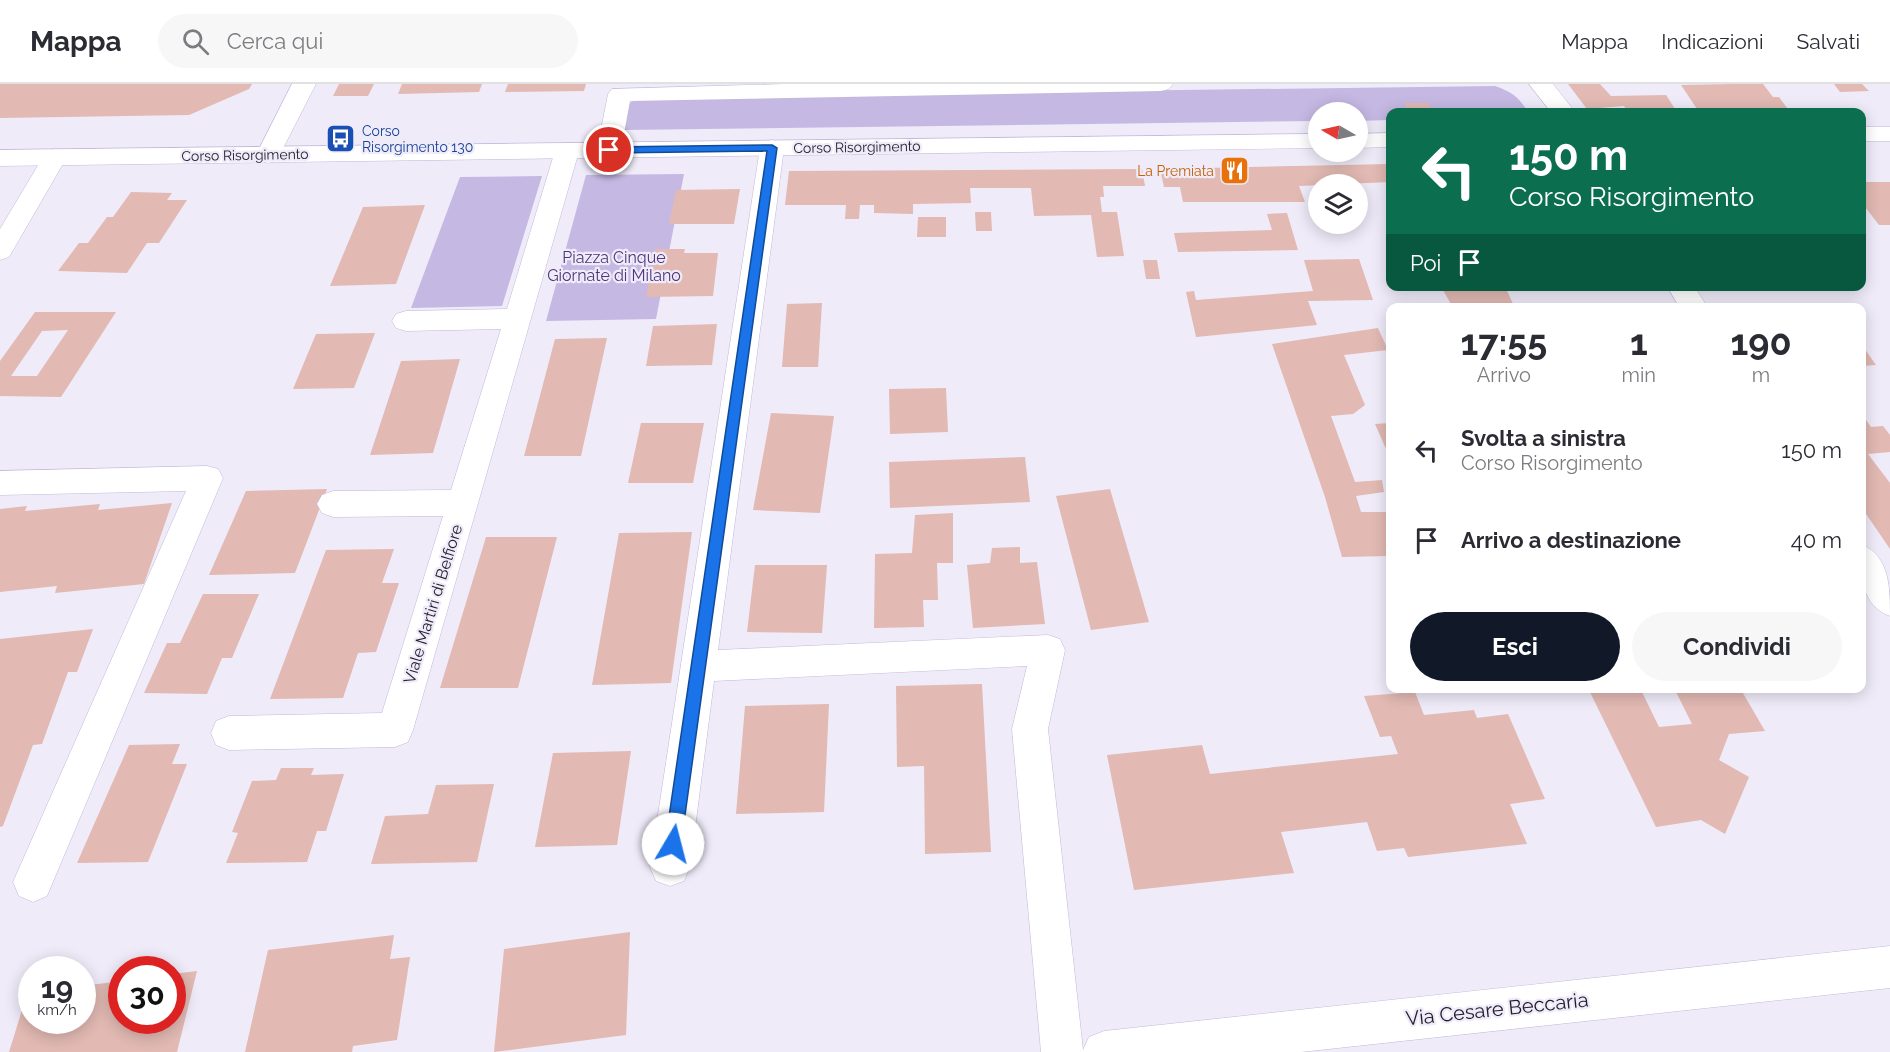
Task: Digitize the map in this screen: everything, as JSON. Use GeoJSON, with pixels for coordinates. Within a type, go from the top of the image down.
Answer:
{"type":"FeatureCollection","features":[{"type":"Feature","properties":{"kind":"street"},"geometry":{"type":"LineString","coordinates":[[267,154],[304,84]]}},
{"type":"Feature","properties":{"kind":"street"},"geometry":{"type":"LineString","coordinates":[[609,150],[620,94],[912,86],[1161,84]]}},
{"type":"Feature","properties":{"kind":"street"},"geometry":{"type":"LineString","coordinates":[[1541,84],[1560,108]]}},
{"type":"Feature","properties":{"kind":"street"},"geometry":{"type":"LineString","coordinates":[[1866,135],[1890,134]]}},
{"type":"Feature","properties":{"kind":"street"},"geometry":{"type":"LineString","coordinates":[[1368,141],[1386,140]]}},
{"type":"Feature","properties":{"kind":"street","name":"Corso Risorgimento"},"geometry":{"type":"LineString","coordinates":[[0,158],[1308,141]]}},
{"type":"Feature","properties":{"kind":"street"},"geometry":{"type":"LineString","coordinates":[[670,867],[772,148]]}},
{"type":"Feature","properties":{"kind":"street"},"geometry":{"type":"LineString","coordinates":[[406,321],[518,319],[567,151]]}},
{"type":"Feature","properties":{"kind":"street"},"geometry":{"type":"LineString","coordinates":[[0,251],[55,157]]}},
{"type":"Feature","properties":{"kind":"street","name":"Viale Martiri di Belfiore"},"geometry":{"type":"LineString","coordinates":[[229,733],[395,730],[518,319]]}},
{"type":"Feature","properties":{"kind":"street"},"geometry":{"type":"LineString","coordinates":[[0,483],[207,478],[33,882]]}},
{"type":"Feature","properties":{"kind":"street"},"geometry":{"type":"LineString","coordinates":[[333,504],[463,503]]}},
{"type":"Feature","properties":{"kind":"street"},"geometry":{"type":"LineString","coordinates":[[1866,565],[1890,602]]}},
{"type":"Feature","properties":{"kind":"street"},"geometry":{"type":"LineString","coordinates":[[699,666],[1047,650],[1030,729],[1062,1052]]}},
{"type":"Feature","properties":{"kind":"street","name":"Via Cesare Beccaria"},"geometry":{"type":"LineString","coordinates":[[1104,1052],[1890,967]]}},
{"type":"Feature","properties":{"kind":"green space"},"geometry":{"type":"Polygon","coordinates":[[[1495,86],[1506,90],[1525,108],[1386,108],[1386,120],[1368,121],[1368,102],[1308,102],[1308,121],[623,130],[628,104],[640,97],[1495,86]]]}},
{"type":"Feature","properties":{"kind":"green space","name":"Piazza Cinque Giornate di Milano"},"geometry":{"type":"Polygon","coordinates":[[[684,174],[656,319],[546,321],[586,175],[684,174]]]}},
{"type":"Feature","properties":{"kind":"green space"},"geometry":{"type":"Polygon","coordinates":[[[542,176],[502,306],[411,308],[460,177],[542,176]]]}},
{"type":"Feature","properties":{"kind":"building"},"geometry":{"type":"Polygon","coordinates":[[[0,84],[252,84],[249,89],[189,115],[0,118],[0,84]]]}},
{"type":"Feature","properties":{"kind":"building"},"geometry":{"type":"Polygon","coordinates":[[[339,84],[374,84],[368,96],[333,96],[339,84]]]}},
{"type":"Feature","properties":{"kind":"building"},"geometry":{"type":"Polygon","coordinates":[[[402,84],[482,84],[479,92],[398,94],[402,84]]]}},
{"type":"Feature","properties":{"kind":"building"},"geometry":{"type":"Polygon","coordinates":[[[508,84],[586,84],[584,91],[505,92],[508,84]]]}},
{"type":"Feature","properties":{"kind":"building"},"geometry":{"type":"Polygon","coordinates":[[[1568,84],[1600,84],[1611,96],[1666,95],[1674,108],[1625,108],[1624,106],[1586,108],[1568,84]]]}},
{"type":"Feature","properties":{"kind":"building"},"geometry":{"type":"Polygon","coordinates":[[[1763,84],[1773,97],[1779,97],[1787,108],[1696,108],[1681,85],[1763,84]]]}},
{"type":"Feature","properties":{"kind":"building"},"geometry":{"type":"Polygon","coordinates":[[[1834,84],[1862,84],[1869,91],[1840,92],[1834,84]]]}},
{"type":"Feature","properties":{"kind":"building"},"geometry":{"type":"Polygon","coordinates":[[[1404,103],[1428,103],[1430,108],[1406,108],[1404,103]]]}},
{"type":"Feature","properties":{"kind":"building"},"geometry":{"type":"Polygon","coordinates":[[[1386,164],[1386,182],[1368,183],[1368,174],[1308,174],[1308,186],[1299,186],[1305,202],[1183,202],[1180,187],[1164,187],[1160,169],[1386,164]]]}},
{"type":"Feature","properties":{"kind":"building"},"geometry":{"type":"Polygon","coordinates":[[[1142,169],[1145,186],[1103,186],[1104,197],[1100,197],[1102,212],[1117,212],[1124,256],[1097,257],[1091,215],[1034,216],[1031,188],[970,188],[971,203],[913,204],[913,214],[874,213],[874,205],[860,205],[859,219],[845,219],[846,205],[785,205],[789,171],[1142,169]]]}},
{"type":"Feature","properties":{"kind":"building"},"geometry":{"type":"Polygon","coordinates":[[[1866,182],[1890,182],[1890,225],[1879,225],[1866,208],[1866,182]]]}},
{"type":"Feature","properties":{"kind":"building"},"geometry":{"type":"Polygon","coordinates":[[[740,189],[734,224],[669,224],[676,190],[740,189]]]}},
{"type":"Feature","properties":{"kind":"building"},"geometry":{"type":"Polygon","coordinates":[[[131,192],[172,193],[167,200],[187,200],[159,243],[147,243],[127,273],[58,271],[79,243],[88,243],[107,217],[113,217],[131,192]]]}},
{"type":"Feature","properties":{"kind":"building"},"geometry":{"type":"Polygon","coordinates":[[[425,205],[396,284],[330,286],[363,207],[425,205]]]}},
{"type":"Feature","properties":{"kind":"building"},"geometry":{"type":"Polygon","coordinates":[[[975,212],[991,212],[992,231],[976,231],[975,212]]]}},
{"type":"Feature","properties":{"kind":"building"},"geometry":{"type":"Polygon","coordinates":[[[1287,213],[1298,250],[1178,252],[1174,233],[1272,230],[1267,214],[1287,213]]]}},
{"type":"Feature","properties":{"kind":"building"},"geometry":{"type":"Polygon","coordinates":[[[918,217],[946,217],[946,237],[917,237],[918,217]]]}},
{"type":"Feature","properties":{"kind":"building"},"geometry":{"type":"Polygon","coordinates":[[[655,249],[685,249],[684,253],[718,253],[713,296],[646,297],[655,249]]]}},
{"type":"Feature","properties":{"kind":"building"},"geometry":{"type":"Polygon","coordinates":[[[1359,259],[1373,300],[1308,301],[1317,325],[1196,337],[1186,292],[1194,291],[1196,300],[1313,291],[1304,260],[1359,259]]]}},
{"type":"Feature","properties":{"kind":"building"},"geometry":{"type":"Polygon","coordinates":[[[1143,260],[1157,260],[1160,279],[1146,279],[1143,260]]]}},
{"type":"Feature","properties":{"kind":"building"},"geometry":{"type":"Polygon","coordinates":[[[1444,291],[1507,291],[1513,303],[1450,303],[1444,291]]]}},
{"type":"Feature","properties":{"kind":"building"},"geometry":{"type":"Polygon","coordinates":[[[822,303],[818,367],[782,367],[787,304],[822,303]]]}},
{"type":"Feature","properties":{"kind":"building"},"geometry":{"type":"Polygon","coordinates":[[[35,312],[116,312],[61,397],[0,396],[0,361],[35,312]],[[68,330],[42,331],[11,376],[37,376],[68,330]]]}},
{"type":"Feature","properties":{"kind":"building"},"geometry":{"type":"Polygon","coordinates":[[[717,324],[712,365],[646,366],[653,326],[717,324]]]}},
{"type":"Feature","properties":{"kind":"building"},"geometry":{"type":"Polygon","coordinates":[[[1378,328],[1386,350],[1344,355],[1365,405],[1353,414],[1331,416],[1355,482],[1382,480],[1384,492],[1356,496],[1361,512],[1386,512],[1386,556],[1342,557],[1325,497],[1272,344],[1378,328]]]}},
{"type":"Feature","properties":{"kind":"building"},"geometry":{"type":"Polygon","coordinates":[[[375,333],[354,388],[293,389],[316,334],[375,333]]]}},
{"type":"Feature","properties":{"kind":"building"},"geometry":{"type":"Polygon","coordinates":[[[607,338],[581,456],[524,456],[555,339],[607,338]]]}},
{"type":"Feature","properties":{"kind":"building"},"geometry":{"type":"Polygon","coordinates":[[[1866,351],[1876,365],[1866,366],[1866,351]]]}},
{"type":"Feature","properties":{"kind":"building"},"geometry":{"type":"Polygon","coordinates":[[[460,359],[433,453],[370,455],[401,361],[460,359]]]}},
{"type":"Feature","properties":{"kind":"building"},"geometry":{"type":"Polygon","coordinates":[[[946,388],[948,432],[890,434],[889,389],[946,388]]]}},
{"type":"Feature","properties":{"kind":"building"},"geometry":{"type":"Polygon","coordinates":[[[771,413],[834,416],[820,513],[753,510],[771,413]]]}},
{"type":"Feature","properties":{"kind":"building"},"geometry":{"type":"Polygon","coordinates":[[[1866,420],[1871,427],[1883,426],[1890,435],[1890,452],[1868,454],[1890,483],[1890,549],[1866,514],[1866,420]]]}},
{"type":"Feature","properties":{"kind":"building"},"geometry":{"type":"Polygon","coordinates":[[[641,423],[704,423],[693,483],[628,483],[641,423]]]}},
{"type":"Feature","properties":{"kind":"building"},"geometry":{"type":"Polygon","coordinates":[[[1386,423],[1386,449],[1375,424],[1386,423]]]}},
{"type":"Feature","properties":{"kind":"building"},"geometry":{"type":"Polygon","coordinates":[[[1025,457],[1030,502],[890,508],[889,462],[1025,457]]]}},
{"type":"Feature","properties":{"kind":"building"},"geometry":{"type":"Polygon","coordinates":[[[327,489],[295,573],[209,575],[246,491],[327,489]]]}},
{"type":"Feature","properties":{"kind":"building"},"geometry":{"type":"Polygon","coordinates":[[[1110,489],[1149,622],[1091,630],[1056,496],[1110,489]]]}},
{"type":"Feature","properties":{"kind":"building"},"geometry":{"type":"Polygon","coordinates":[[[172,503],[144,584],[55,593],[57,586],[0,592],[0,509],[27,506],[25,511],[100,504],[98,510],[172,503]]]}},
{"type":"Feature","properties":{"kind":"building"},"geometry":{"type":"Polygon","coordinates":[[[953,513],[953,563],[937,563],[938,600],[923,600],[924,627],[874,628],[875,554],[912,553],[915,515],[953,513]]]}},
{"type":"Feature","properties":{"kind":"building"},"geometry":{"type":"Polygon","coordinates":[[[692,532],[671,683],[592,685],[619,533],[692,532]]]}},
{"type":"Feature","properties":{"kind":"building"},"geometry":{"type":"Polygon","coordinates":[[[486,537],[557,537],[518,688],[440,688],[486,537]]]}},
{"type":"Feature","properties":{"kind":"building"},"geometry":{"type":"Polygon","coordinates":[[[1020,547],[1020,563],[1037,562],[1045,624],[973,628],[967,565],[990,563],[992,548],[1020,547]]]}},
{"type":"Feature","properties":{"kind":"building"},"geometry":{"type":"Polygon","coordinates":[[[394,549],[382,583],[399,583],[376,652],[358,653],[343,698],[270,699],[326,550],[394,549]]]}},
{"type":"Feature","properties":{"kind":"building"},"geometry":{"type":"Polygon","coordinates":[[[755,565],[827,565],[822,633],[747,632],[755,565]]]}},
{"type":"Feature","properties":{"kind":"building"},"geometry":{"type":"Polygon","coordinates":[[[203,594],[259,594],[232,658],[222,658],[207,694],[144,693],[167,643],[180,643],[203,594]]]}},
{"type":"Feature","properties":{"kind":"building"},"geometry":{"type":"Polygon","coordinates":[[[93,629],[77,672],[68,672],[42,744],[33,745],[3,826],[0,827],[0,639],[93,629]]]}},
{"type":"Feature","properties":{"kind":"building"},"geometry":{"type":"Polygon","coordinates":[[[982,684],[991,852],[925,854],[924,766],[897,767],[896,686],[982,684]]]}},
{"type":"Feature","properties":{"kind":"building"},"geometry":{"type":"Polygon","coordinates":[[[1415,693],[1424,715],[1474,710],[1477,718],[1508,714],[1545,799],[1510,804],[1527,844],[1408,857],[1404,848],[1377,851],[1367,822],[1281,832],[1294,873],[1134,890],[1107,755],[1202,745],[1210,774],[1398,754],[1391,736],[1380,737],[1364,696],[1415,693]]]}},
{"type":"Feature","properties":{"kind":"building"},"geometry":{"type":"Polygon","coordinates":[[[1590,693],[1642,693],[1659,727],[1692,724],[1676,693],[1743,693],[1765,731],[1729,734],[1719,760],[1749,777],[1725,834],[1701,820],[1656,827],[1590,693]]]}},
{"type":"Feature","properties":{"kind":"building"},"geometry":{"type":"Polygon","coordinates":[[[829,704],[824,812],[736,814],[745,706],[829,704]]]}},
{"type":"Feature","properties":{"kind":"building"},"geometry":{"type":"Polygon","coordinates":[[[180,744],[172,764],[187,764],[148,862],[77,863],[129,745],[180,744]]]}},
{"type":"Feature","properties":{"kind":"building"},"geometry":{"type":"Polygon","coordinates":[[[631,751],[617,845],[535,847],[553,753],[631,751]]]}},
{"type":"Feature","properties":{"kind":"building"},"geometry":{"type":"Polygon","coordinates":[[[281,768],[314,768],[311,775],[344,774],[326,831],[317,831],[307,862],[226,863],[238,833],[232,832],[252,781],[276,780],[281,768]]]}},
{"type":"Feature","properties":{"kind":"building"},"geometry":{"type":"Polygon","coordinates":[[[494,784],[477,862],[371,864],[385,816],[428,814],[436,785],[494,784]]]}},
{"type":"Feature","properties":{"kind":"building"},"geometry":{"type":"Polygon","coordinates":[[[630,932],[626,1035],[494,1052],[504,949],[630,932]]]}},
{"type":"Feature","properties":{"kind":"building"},"geometry":{"type":"Polygon","coordinates":[[[394,935],[390,959],[410,957],[397,1040],[353,1046],[352,1052],[245,1052],[268,950],[394,935]]]}},
{"type":"Feature","properties":{"kind":"building"},"geometry":{"type":"Polygon","coordinates":[[[197,971],[186,1016],[186,972],[197,971]]]}},
{"type":"Feature","properties":{"kind":"building"},"geometry":{"type":"Polygon","coordinates":[[[108,983],[108,1034],[181,1034],[177,1052],[9,1052],[18,1023],[18,1034],[96,1034],[96,984],[108,983]]]}},
{"type":"Feature","properties":{"kind":"place","name":"Corso Risorgimento 130"},"geometry":{"type":"Point","coordinates":[341,139]}},
{"type":"Feature","properties":{"kind":"place","name":"La Premiata"},"geometry":{"type":"Point","coordinates":[1235,171]}},
{"type":"Feature","properties":{"kind":"route"},"geometry":{"type":"LineString","coordinates":[[609,150],[772,148],[673,844]]}}]}
